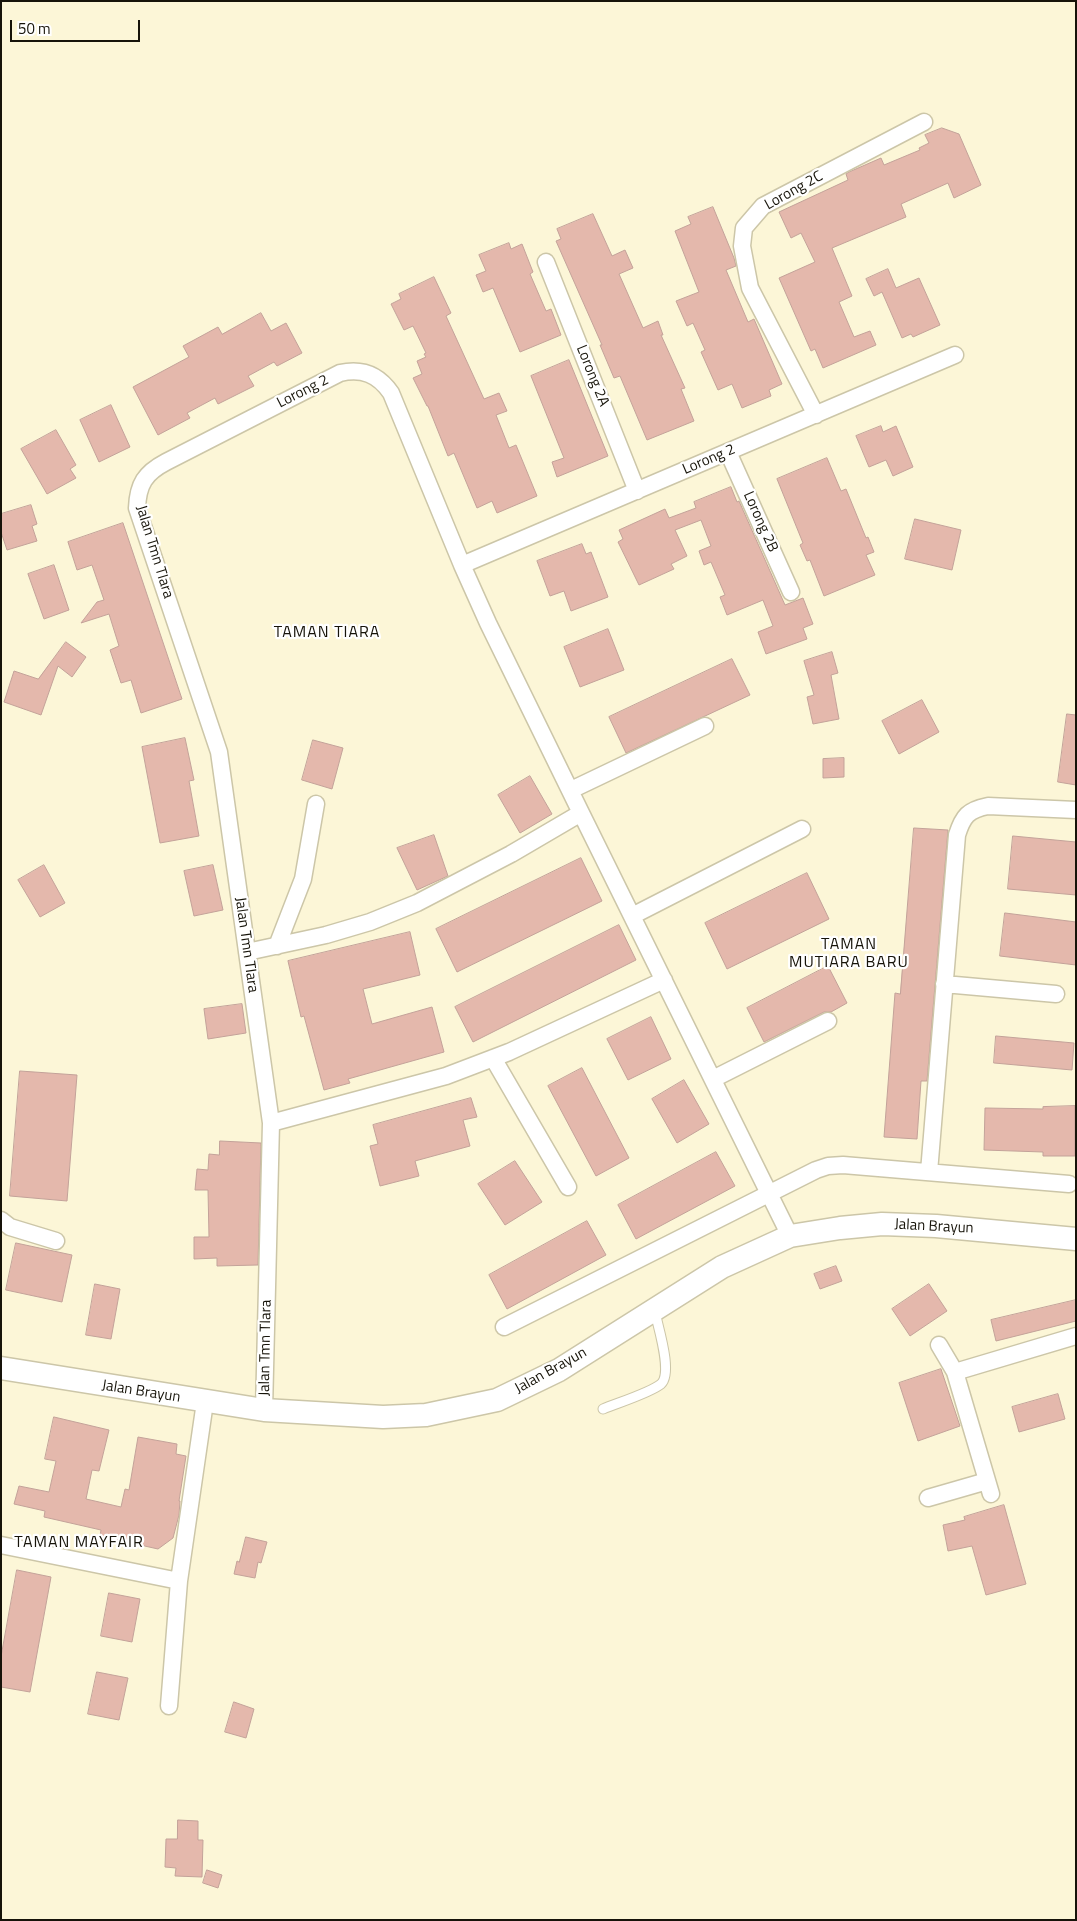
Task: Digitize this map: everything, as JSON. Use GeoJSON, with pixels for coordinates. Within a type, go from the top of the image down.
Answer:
{"type":"FeatureCollection","features":[{"type":"Feature","properties":{"kind":"main road","name":"Jalan Brayun"},"geometry":{"type":"LineString","coordinates":[[1,1368],[264,1410],[383,1417],[426,1414],[497,1400],[558,1370],[722,1267],[790,1236],[882,1224],[936,1226],[1076,1239]]}},
{"type":"Feature","properties":{"kind":"street","name":"Lorong 2C"},"geometry":{"type":"LineString","coordinates":[[816,415],[750,288],[742,246],[744,228],[763,206],[924,122]]}},
{"type":"Feature","properties":{"kind":"street","name":"Lorong 2A"},"geometry":{"type":"LineString","coordinates":[[546,262],[637,491]]}},
{"type":"Feature","properties":{"kind":"street","name":"Lorong 2"},"geometry":{"type":"LineString","coordinates":[[462,565],[955,355]]}},
{"type":"Feature","properties":{"kind":"street","name":"Lorong 2"},"geometry":{"type":"LineString","coordinates":[[138,493],[143,480],[153,469],[340,373],[352,370],[363,371],[379,379],[391,393],[488,623],[790,1236]]}},
{"type":"Feature","properties":{"kind":"street","name":"Lorong 2B"},"geometry":{"type":"LineString","coordinates":[[728,452],[791,592]]}},
{"type":"Feature","properties":{"kind":"street","name":"Jalan Tmn TIara"},"geometry":{"type":"LineString","coordinates":[[138,493],[137,508],[219,752],[271,1123],[264,1410]]}},
{"type":"Feature","properties":{"kind":"street"},"geometry":{"type":"LineString","coordinates":[[571,790],[705,726]]}},
{"type":"Feature","properties":{"kind":"street"},"geometry":{"type":"LineString","coordinates":[[277,946],[303,879],[316,804]]}},
{"type":"Feature","properties":{"kind":"street"},"geometry":{"type":"LineString","coordinates":[[928,1172],[957,835],[962,821],[976,808],[988,806],[1076,810]]}},
{"type":"Feature","properties":{"kind":"street"},"geometry":{"type":"LineString","coordinates":[[247,952],[326,935],[370,922],[417,903],[511,854],[581,814]]}},
{"type":"Feature","properties":{"kind":"street"},"geometry":{"type":"LineString","coordinates":[[632,916],[802,829]]}},
{"type":"Feature","properties":{"kind":"street"},"geometry":{"type":"LineString","coordinates":[[271,1123],[446,1076],[493,1058],[664,980]]}},
{"type":"Feature","properties":{"kind":"street"},"geometry":{"type":"LineString","coordinates":[[944,984],[1056,994]]}},
{"type":"Feature","properties":{"kind":"street"},"geometry":{"type":"LineString","coordinates":[[712,1079],[828,1021]]}},
{"type":"Feature","properties":{"kind":"street"},"geometry":{"type":"LineString","coordinates":[[493,1058],[568,1187]]}},
{"type":"Feature","properties":{"kind":"street"},"geometry":{"type":"LineString","coordinates":[[504,1327],[816,1170],[828,1166],[1069,1184]]}},
{"type":"Feature","properties":{"kind":"street"},"geometry":{"type":"LineString","coordinates":[[1,1220],[10,1227],[56,1241]]}},
{"type":"Feature","properties":{"kind":"street"},"geometry":{"type":"LineString","coordinates":[[955,1372],[1076,1336]]}},
{"type":"Feature","properties":{"kind":"street"},"geometry":{"type":"LineString","coordinates":[[928,1498],[989,1487],[955,1372],[939,1345]]}},
{"type":"Feature","properties":{"kind":"street"},"geometry":{"type":"LineString","coordinates":[[168,1706],[179,1580],[205,1402]]}},
{"type":"Feature","properties":{"kind":"street"},"geometry":{"type":"LineString","coordinates":[[1,1545],[179,1580]]}},
{"type":"Feature","properties":{"kind":"lane"},"geometry":{"type":"LineString","coordinates":[[603,1409],[662,1383],[666,1363],[654,1309]]}},
{"type":"Feature","properties":{"kind":"building"},"geometry":{"type":"Polygon","coordinates":[[[942,128],[959,134],[981,185],[954,198],[948,183],[901,204],[906,217],[832,248],[852,296],[839,302],[854,337],[870,331],[876,345],[823,368],[815,349],[811,351],[779,278],[815,262],[801,233],[791,238],[779,212],[848,180],[846,174],[849,172],[881,158],[884,165],[920,150],[919,148],[929,143],[925,135],[942,128]]]}},
{"type":"Feature","properties":{"kind":"building"},"geometry":{"type":"Polygon","coordinates":[[[713,207],[736,266],[726,270],[748,322],[754,319],[782,384],[769,390],[771,396],[742,408],[732,384],[718,390],[701,352],[705,350],[693,323],[687,326],[676,301],[699,292],[675,231],[691,224],[688,217],[713,207]]]}},
{"type":"Feature","properties":{"kind":"building"},"geometry":{"type":"Polygon","coordinates":[[[593,214],[612,256],[625,250],[633,268],[619,274],[643,328],[658,321],[663,335],[661,335],[685,388],[681,389],[694,421],[647,440],[620,376],[614,378],[600,345],[602,345],[556,241],[561,239],[557,229],[593,214]]]}},
{"type":"Feature","properties":{"kind":"building"},"geometry":{"type":"Polygon","coordinates":[[[509,243],[511,249],[522,244],[533,272],[530,274],[546,311],[551,309],[561,335],[520,352],[493,288],[483,292],[476,275],[486,271],[479,255],[509,243]]]}},
{"type":"Feature","properties":{"kind":"building"},"geometry":{"type":"Polygon","coordinates":[[[888,269],[896,288],[919,278],[940,325],[913,337],[911,334],[902,338],[882,292],[874,296],[866,279],[888,269]]]}},
{"type":"Feature","properties":{"kind":"building"},"geometry":{"type":"Polygon","coordinates":[[[434,277],[451,313],[446,316],[484,399],[499,393],[507,411],[496,415],[509,448],[516,445],[537,496],[497,513],[492,501],[477,508],[454,453],[448,456],[428,406],[413,378],[422,374],[417,361],[426,357],[424,354],[426,353],[413,326],[404,330],[391,304],[401,299],[399,294],[434,277]]]}},
{"type":"Feature","properties":{"kind":"building"},"geometry":{"type":"Polygon","coordinates":[[[261,313],[271,331],[286,323],[302,353],[277,366],[274,362],[248,376],[254,386],[218,404],[215,398],[187,413],[190,418],[158,435],[133,387],[189,357],[183,346],[218,327],[222,334],[261,313]]]}},
{"type":"Feature","properties":{"kind":"building"},"geometry":{"type":"Polygon","coordinates":[[[569,360],[608,456],[557,477],[552,462],[564,458],[531,376],[569,360]]]}},
{"type":"Feature","properties":{"kind":"building"},"geometry":{"type":"Polygon","coordinates":[[[111,405],[130,447],[99,462],[80,420],[111,405]]]}},
{"type":"Feature","properties":{"kind":"building"},"geometry":{"type":"Polygon","coordinates":[[[881,426],[883,432],[896,426],[913,467],[893,476],[886,460],[869,467],[856,436],[881,426]]]}},
{"type":"Feature","properties":{"kind":"building"},"geometry":{"type":"Polygon","coordinates":[[[56,430],[76,465],[70,469],[76,478],[47,494],[21,449],[56,430]]]}},
{"type":"Feature","properties":{"kind":"building"},"geometry":{"type":"Polygon","coordinates":[[[827,458],[841,491],[846,489],[866,538],[868,537],[874,552],[866,555],[875,575],[824,596],[810,560],[807,561],[800,545],[803,543],[777,479],[827,458]]]}},
{"type":"Feature","properties":{"kind":"building"},"geometry":{"type":"Polygon","coordinates":[[[731,487],[785,605],[803,598],[813,624],[803,628],[807,639],[766,654],[758,632],[773,626],[763,600],[727,615],[720,597],[725,595],[711,562],[704,565],[699,551],[711,546],[701,520],[675,530],[687,556],[671,564],[674,569],[639,585],[618,542],[623,539],[619,530],[665,509],[669,518],[696,508],[694,502],[731,487]]]}},
{"type":"Feature","properties":{"kind":"building"},"geometry":{"type":"Polygon","coordinates":[[[31,505],[37,524],[32,526],[37,541],[7,550],[1,532],[1,514],[31,505]]]}},
{"type":"Feature","properties":{"kind":"building"},"geometry":{"type":"Polygon","coordinates":[[[915,519],[961,530],[952,570],[905,559],[915,519]]]}},
{"type":"Feature","properties":{"kind":"building"},"geometry":{"type":"Polygon","coordinates":[[[123,523],[182,699],[141,713],[131,680],[121,683],[110,650],[119,646],[109,614],[81,623],[97,602],[104,600],[92,565],[77,570],[68,542],[123,523]]]}},
{"type":"Feature","properties":{"kind":"building"},"geometry":{"type":"Polygon","coordinates":[[[582,544],[586,554],[591,552],[608,597],[571,611],[564,591],[550,596],[537,561],[582,544]]]}},
{"type":"Feature","properties":{"kind":"building"},"geometry":{"type":"Polygon","coordinates":[[[54,565],[69,610],[44,619],[28,574],[54,565]]]}},
{"type":"Feature","properties":{"kind":"building"},"geometry":{"type":"Polygon","coordinates":[[[608,629],[624,670],[580,687],[564,647],[608,629]]]}},
{"type":"Feature","properties":{"kind":"building"},"geometry":{"type":"Polygon","coordinates":[[[66,642],[86,657],[72,677],[58,666],[41,715],[4,702],[14,671],[38,679],[66,642]]]}},
{"type":"Feature","properties":{"kind":"building"},"geometry":{"type":"Polygon","coordinates":[[[832,652],[838,673],[831,675],[839,719],[813,724],[807,697],[814,695],[804,661],[832,652]]]}},
{"type":"Feature","properties":{"kind":"building"},"geometry":{"type":"Polygon","coordinates":[[[732,659],[750,695],[626,753],[609,717],[732,659]]]}},
{"type":"Feature","properties":{"kind":"building"},"geometry":{"type":"Polygon","coordinates":[[[922,700],[939,732],[899,754],[882,721],[922,700]]]}},
{"type":"Feature","properties":{"kind":"building"},"geometry":{"type":"Polygon","coordinates":[[[1067,714],[1076,715],[1076,785],[1058,782],[1067,714]]]}},
{"type":"Feature","properties":{"kind":"building"},"geometry":{"type":"Polygon","coordinates":[[[185,738],[194,780],[189,781],[199,836],[160,843],[142,747],[185,738]]]}},
{"type":"Feature","properties":{"kind":"building"},"geometry":{"type":"Polygon","coordinates":[[[313,740],[343,748],[332,789],[302,780],[313,740]]]}},
{"type":"Feature","properties":{"kind":"building"},"geometry":{"type":"Polygon","coordinates":[[[844,758],[844,777],[823,778],[823,759],[844,758]]]}},
{"type":"Feature","properties":{"kind":"building"},"geometry":{"type":"Polygon","coordinates":[[[530,776],[552,814],[520,833],[498,795],[530,776]]]}},
{"type":"Feature","properties":{"kind":"building"},"geometry":{"type":"Polygon","coordinates":[[[914,828],[948,830],[927,1081],[921,1081],[917,1139],[884,1137],[895,993],[900,994],[914,828]]]}},
{"type":"Feature","properties":{"kind":"building"},"geometry":{"type":"Polygon","coordinates":[[[434,835],[448,876],[417,890],[397,848],[434,835]]]}},
{"type":"Feature","properties":{"kind":"building"},"geometry":{"type":"Polygon","coordinates":[[[1013,836],[1076,842],[1076,895],[1008,889],[1013,836]]]}},
{"type":"Feature","properties":{"kind":"building"},"geometry":{"type":"Polygon","coordinates":[[[581,858],[602,901],[457,972],[436,929],[581,858]]]}},
{"type":"Feature","properties":{"kind":"building"},"geometry":{"type":"Polygon","coordinates":[[[44,865],[65,903],[40,917],[18,880],[44,865]]]}},
{"type":"Feature","properties":{"kind":"building"},"geometry":{"type":"Polygon","coordinates":[[[213,865],[223,910],[194,916],[184,871],[213,865]]]}},
{"type":"Feature","properties":{"kind":"building"},"geometry":{"type":"Polygon","coordinates":[[[807,873],[829,919],[727,969],[705,923],[807,873]]]}},
{"type":"Feature","properties":{"kind":"building"},"geometry":{"type":"Polygon","coordinates":[[[1005,913],[1076,922],[1076,965],[1000,956],[1005,913]]]}},
{"type":"Feature","properties":{"kind":"building"},"geometry":{"type":"Polygon","coordinates":[[[619,925],[636,960],[473,1042],[455,1007],[619,925]]]}},
{"type":"Feature","properties":{"kind":"building"},"geometry":{"type":"Polygon","coordinates":[[[410,932],[420,975],[363,989],[372,1024],[432,1007],[444,1052],[348,1079],[350,1083],[324,1090],[304,1016],[301,1017],[288,961],[410,932]]]}},
{"type":"Feature","properties":{"kind":"building"},"geometry":{"type":"Polygon","coordinates":[[[828,966],[847,1003],[831,1012],[824,1012],[764,1042],[747,1008],[828,966]]]}},
{"type":"Feature","properties":{"kind":"building"},"geometry":{"type":"Polygon","coordinates":[[[242,1004],[246,1033],[208,1039],[204,1009],[242,1004]]]}},
{"type":"Feature","properties":{"kind":"building"},"geometry":{"type":"Polygon","coordinates":[[[651,1017],[671,1059],[628,1080],[607,1039],[651,1017]]]}},
{"type":"Feature","properties":{"kind":"building"},"geometry":{"type":"Polygon","coordinates":[[[996,1036],[1074,1043],[1072,1070],[994,1063],[996,1036]]]}},
{"type":"Feature","properties":{"kind":"building"},"geometry":{"type":"Polygon","coordinates":[[[582,1068],[629,1158],[596,1176],[548,1086],[582,1068]]]}},
{"type":"Feature","properties":{"kind":"building"},"geometry":{"type":"Polygon","coordinates":[[[20,1071],[77,1075],[67,1201],[10,1196],[20,1071]]]}},
{"type":"Feature","properties":{"kind":"building"},"geometry":{"type":"Polygon","coordinates":[[[684,1080],[709,1124],[677,1143],[652,1099],[684,1080]]]}},
{"type":"Feature","properties":{"kind":"building"},"geometry":{"type":"Polygon","coordinates":[[[471,1098],[477,1117],[463,1120],[470,1146],[415,1161],[419,1176],[380,1186],[370,1146],[378,1144],[373,1125],[471,1098]]]}},
{"type":"Feature","properties":{"kind":"building"},"geometry":{"type":"Polygon","coordinates":[[[1075,1106],[1075,1156],[1043,1156],[1043,1152],[984,1150],[985,1108],[1043,1109],[1043,1107],[1075,1106]]]}},
{"type":"Feature","properties":{"kind":"building"},"geometry":{"type":"Polygon","coordinates":[[[220,1141],[261,1143],[258,1265],[217,1266],[217,1258],[194,1259],[194,1237],[209,1237],[208,1190],[195,1190],[197,1169],[208,1170],[209,1154],[219,1155],[220,1141]]]}},
{"type":"Feature","properties":{"kind":"building"},"geometry":{"type":"Polygon","coordinates":[[[716,1152],[735,1186],[636,1239],[618,1205],[716,1152]]]}},
{"type":"Feature","properties":{"kind":"building"},"geometry":{"type":"Polygon","coordinates":[[[515,1161],[542,1202],[505,1225],[478,1184],[515,1161]]]}},
{"type":"Feature","properties":{"kind":"building"},"geometry":{"type":"Polygon","coordinates":[[[587,1221],[606,1255],[507,1309],[489,1275],[587,1221]]]}},
{"type":"Feature","properties":{"kind":"building"},"geometry":{"type":"Polygon","coordinates":[[[16,1243],[72,1255],[62,1302],[6,1290],[16,1243]]]}},
{"type":"Feature","properties":{"kind":"building"},"geometry":{"type":"Polygon","coordinates":[[[836,1266],[842,1281],[820,1289],[814,1274],[836,1266]]]}},
{"type":"Feature","properties":{"kind":"building"},"geometry":{"type":"Polygon","coordinates":[[[95,1284],[120,1289],[111,1339],[86,1335],[95,1284]]]}},
{"type":"Feature","properties":{"kind":"building"},"geometry":{"type":"Polygon","coordinates":[[[929,1284],[947,1311],[910,1336],[892,1309],[929,1284]]]}},
{"type":"Feature","properties":{"kind":"building"},"geometry":{"type":"Polygon","coordinates":[[[1076,1300],[1076,1321],[996,1341],[991,1320],[1076,1300]]]}},
{"type":"Feature","properties":{"kind":"building"},"geometry":{"type":"Polygon","coordinates":[[[941,1369],[960,1426],[918,1441],[899,1383],[941,1369]]]}},
{"type":"Feature","properties":{"kind":"building"},"geometry":{"type":"Polygon","coordinates":[[[1058,1394],[1065,1419],[1019,1432],[1012,1407],[1058,1394]]]}},
{"type":"Feature","properties":{"kind":"building"},"geometry":{"type":"Polygon","coordinates":[[[54,1417],[109,1430],[99,1471],[92,1470],[86,1499],[121,1507],[125,1489],[129,1490],[138,1437],[177,1444],[176,1454],[186,1456],[179,1501],[179,1515],[173,1538],[158,1549],[100,1536],[101,1530],[44,1517],[45,1511],[14,1504],[19,1486],[49,1492],[56,1461],[45,1459],[54,1417]]]}},
{"type":"Feature","properties":{"kind":"building"},"geometry":{"type":"Polygon","coordinates":[[[1004,1505],[1026,1584],[986,1595],[972,1546],[948,1551],[943,1525],[965,1520],[964,1517],[1004,1505]]]}},
{"type":"Feature","properties":{"kind":"building"},"geometry":{"type":"Polygon","coordinates":[[[246,1537],[267,1542],[261,1563],[258,1562],[255,1578],[234,1574],[246,1537]]]}},
{"type":"Feature","properties":{"kind":"building"},"geometry":{"type":"Polygon","coordinates":[[[17,1570],[51,1577],[30,1692],[1,1687],[1,1657],[17,1570]]]}},
{"type":"Feature","properties":{"kind":"building"},"geometry":{"type":"Polygon","coordinates":[[[109,1593],[140,1599],[132,1642],[101,1636],[109,1593]]]}},
{"type":"Feature","properties":{"kind":"building"},"geometry":{"type":"Polygon","coordinates":[[[97,1672],[128,1678],[119,1720],[88,1714],[97,1672]]]}},
{"type":"Feature","properties":{"kind":"building"},"geometry":{"type":"Polygon","coordinates":[[[234,1702],[254,1709],[246,1738],[225,1732],[234,1702]]]}},
{"type":"Feature","properties":{"kind":"building"},"geometry":{"type":"Polygon","coordinates":[[[178,1820],[198,1821],[198,1840],[203,1840],[202,1877],[175,1876],[176,1868],[165,1867],[166,1839],[177,1839],[178,1820]]]}},
{"type":"Feature","properties":{"kind":"building"},"geometry":{"type":"Polygon","coordinates":[[[207,1870],[222,1875],[218,1888],[203,1883],[207,1870]]]}},
{"type":"Feature","properties":{"kind":"district","name":"TAMAN TIARA"},"geometry":{"type":"Point","coordinates":[327,633]}},
{"type":"Feature","properties":{"kind":"district","name":"TAMAN MUTIARA BARU"},"geometry":{"type":"Point","coordinates":[849,954]}},
{"type":"Feature","properties":{"kind":"district","name":"TAMAN MAYFAIR"},"geometry":{"type":"Point","coordinates":[79,1543]}}]}
